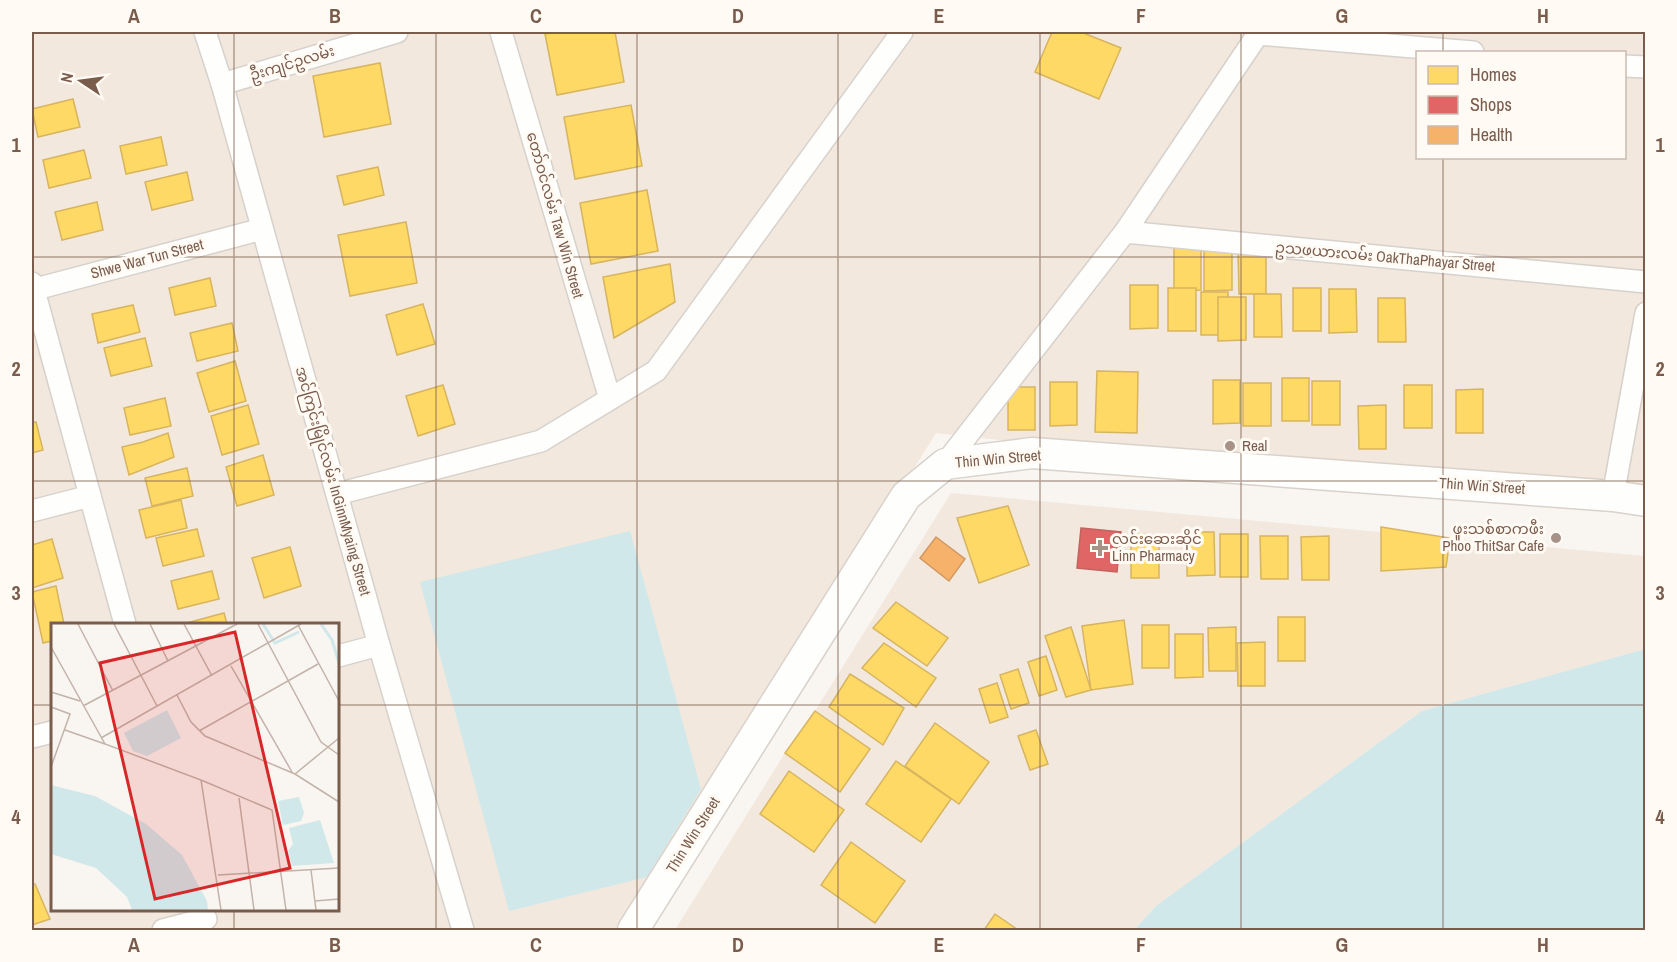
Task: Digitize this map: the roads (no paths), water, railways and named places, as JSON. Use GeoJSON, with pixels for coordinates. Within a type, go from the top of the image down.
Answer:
{"type":"FeatureCollection","features":[{"type":"Feature","properties":{"kind":"main road","name":"Thin Win Street"},"geometry":{"type":"LineString","coordinates":[[633,930],[906,496],[945,464],[1032,453],[1613,496],[1646,501]]}},
{"type":"Feature","properties":{"kind":"street","name":"အင်ကြင်းမြိုင်လမ်း InGinnMyaing Street"},"geometry":{"type":"LineString","coordinates":[[206,32],[379,645],[463,930]]}},
{"type":"Feature","properties":{"kind":"street","name":"ဦးကျင်ဥလမ်း"},"geometry":{"type":"LineString","coordinates":[[222,84],[397,32]]}},
{"type":"Feature","properties":{"kind":"street","name":"တော်ဝင်လမ်း Taw Win Street"},"geometry":{"type":"LineString","coordinates":[[501,32],[610,399]]}},
{"type":"Feature","properties":{"kind":"street"},"geometry":{"type":"LineString","coordinates":[[337,494],[541,441],[656,371],[902,32]]}},
{"type":"Feature","properties":{"kind":"street"},"geometry":{"type":"LineString","coordinates":[[945,464],[1125,232],[1258,34],[1461,51]]}},
{"type":"Feature","properties":{"kind":"street"},"geometry":{"type":"LineString","coordinates":[[1626,66],[1646,68]]}},
{"type":"Feature","properties":{"kind":"street","name":"Shwe War Tun Street"},"geometry":{"type":"LineString","coordinates":[[32,287],[262,229]]}},
{"type":"Feature","properties":{"kind":"street","name":"ဥသဖယားလမ်း OakThaPhayar Street"},"geometry":{"type":"LineString","coordinates":[[1125,232],[1646,282]]}},
{"type":"Feature","properties":{"kind":"street"},"geometry":{"type":"LineString","coordinates":[[32,287],[125,623]]}},
{"type":"Feature","properties":{"kind":"street"},"geometry":{"type":"LineString","coordinates":[[1613,496],[1646,313]]}},
{"type":"Feature","properties":{"kind":"street"},"geometry":{"type":"LineString","coordinates":[[32,511],[90,496]]}},
{"type":"Feature","properties":{"kind":"street"},"geometry":{"type":"LineString","coordinates":[[339,656],[379,645]]}},
{"type":"Feature","properties":{"kind":"street"},"geometry":{"type":"LineString","coordinates":[[32,737],[51,732]]}},
{"type":"Feature","properties":{"kind":"street"},"geometry":{"type":"LineString","coordinates":[[163,930],[206,920]]}},
{"type":"Feature","properties":{"kind":"water"},"geometry":{"type":"Polygon","coordinates":[[[630,531],[701,789],[647,877],[509,911],[420,582],[630,531]]]}},
{"type":"Feature","properties":{"kind":"water"},"geometry":{"type":"Polygon","coordinates":[[[1645,649],[1645,930],[1134,930],[1156,906],[1422,711],[1645,649]]]}},
{"type":"Feature","properties":{"kind":"place","name":"Real"},"geometry":{"type":"Point","coordinates":[1230,446]}},
{"type":"Feature","properties":{"kind":"place","name":"ဖူးသစ်စာကဖီး Phoo ThitSar Cafe"},"geometry":{"type":"Point","coordinates":[1556,538]}},
{"type":"Feature","properties":{"kind":"place","name":"လင်းဆေးဆိုင် Linn Pharmacy"},"geometry":{"type":"Point","coordinates":[1100,548]}}]}
